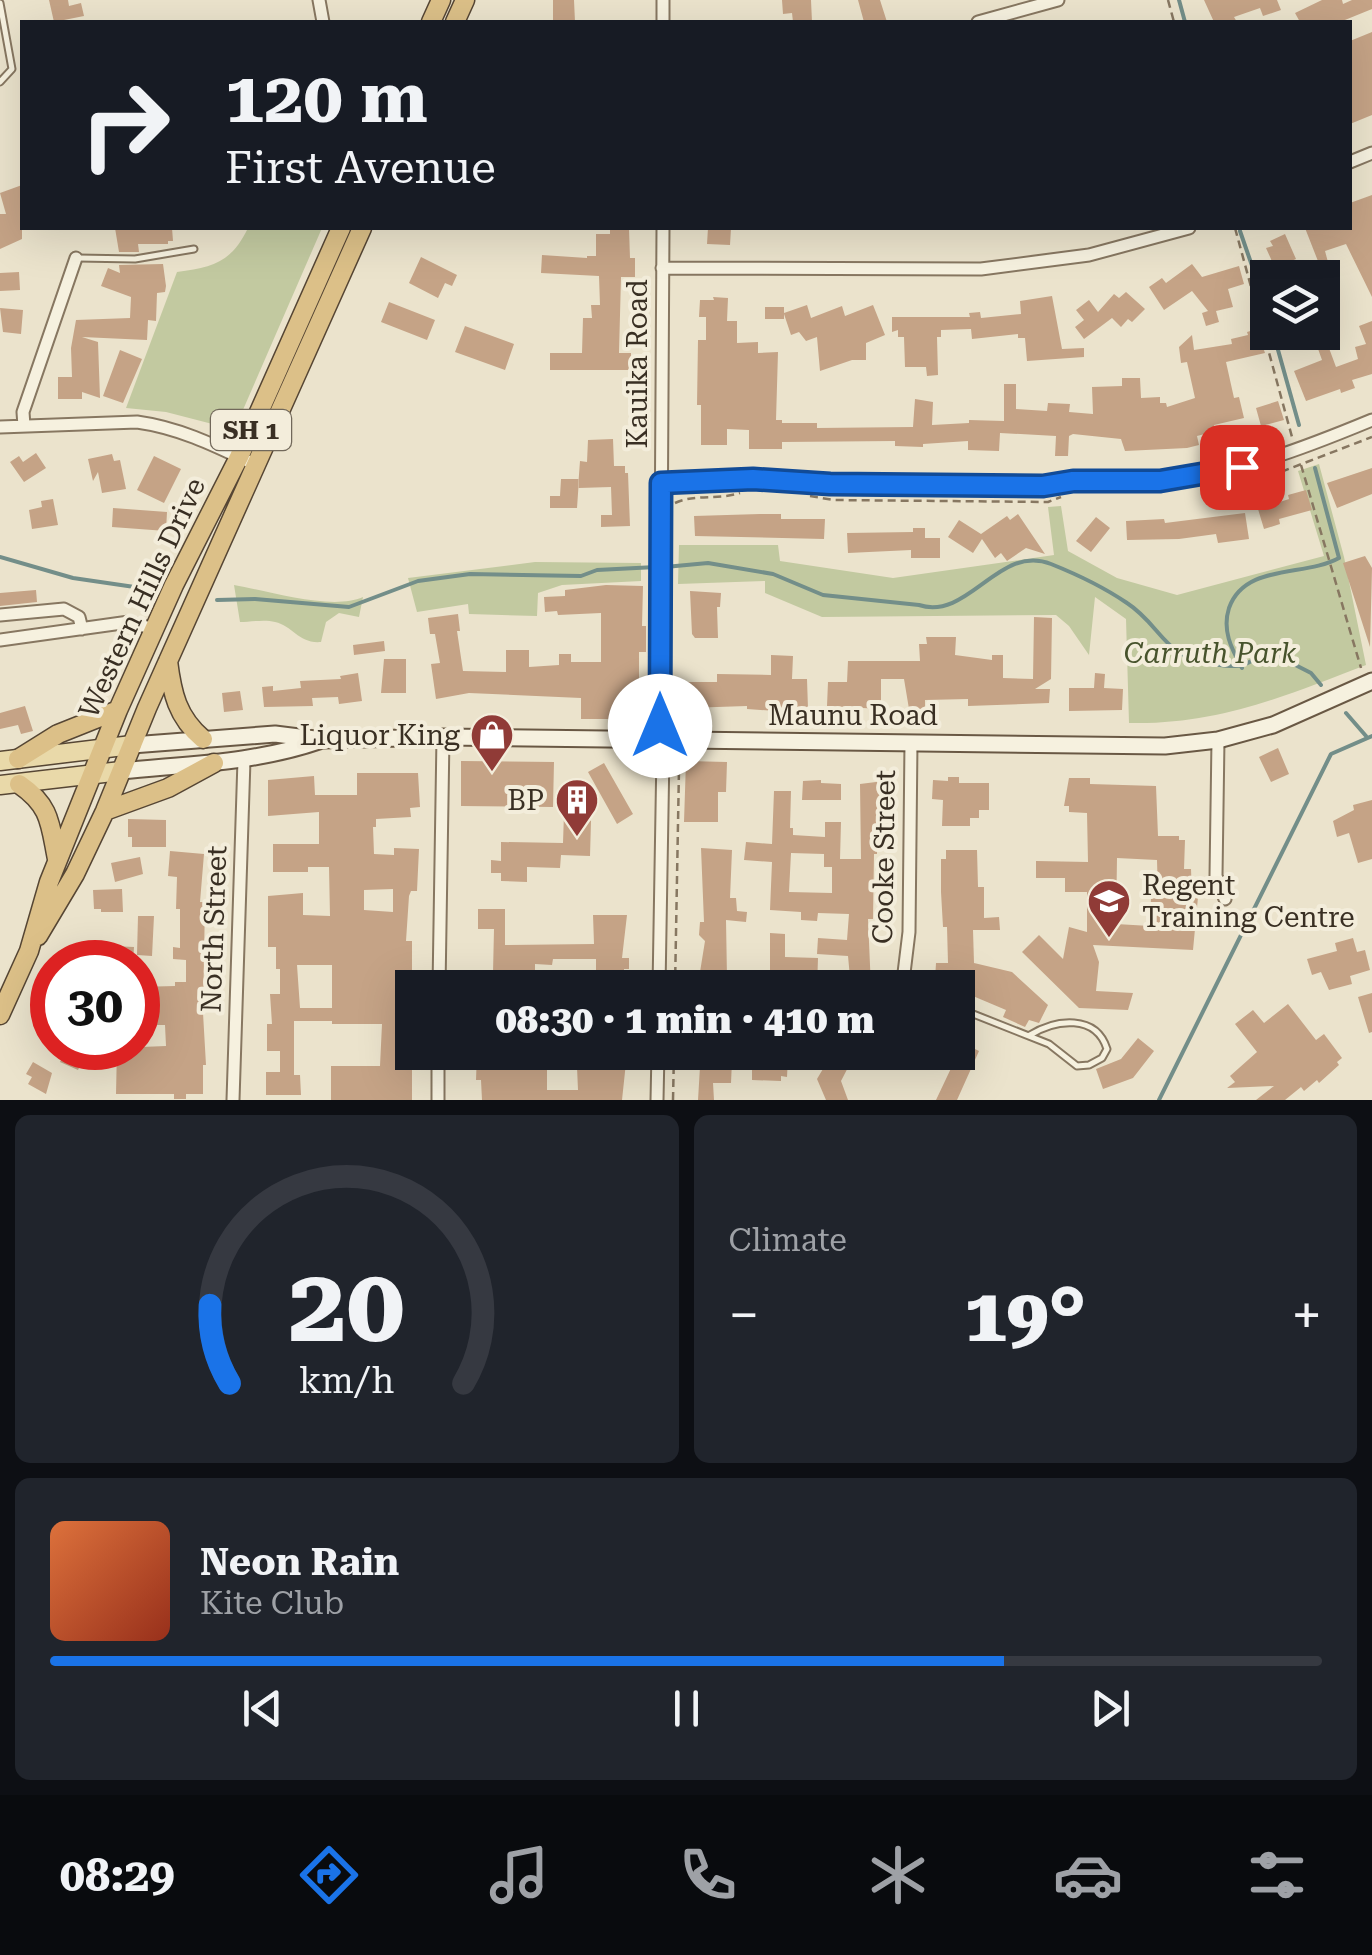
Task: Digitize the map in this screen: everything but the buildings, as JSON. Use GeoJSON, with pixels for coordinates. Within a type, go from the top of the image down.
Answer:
{"type":"FeatureCollection","features":[{"type":"Feature","properties":{"kind":"highway","name":"Western Hills Drive"},"geometry":{"type":"LineString","coordinates":[[122,770],[258,466],[332,272],[341,230]]}},
{"type":"Feature","properties":{"kind":"highway","name":"Western Hills Drive"},"geometry":{"type":"LineString","coordinates":[[93,774],[154,629],[332,272],[361,230]]}},
{"type":"Feature","properties":{"kind":"highway"},"geometry":{"type":"LineString","coordinates":[[168,660],[179,712],[203,739]]}},
{"type":"Feature","properties":{"kind":"highway"},"geometry":{"type":"LineString","coordinates":[[9,760],[58,734],[118,710]]}},
{"type":"Feature","properties":{"kind":"highway"},"geometry":{"type":"LineString","coordinates":[[105,811],[168,788],[214,763]]}},
{"type":"Feature","properties":{"kind":"highway","name":"SH 1"},"geometry":{"type":"LineString","coordinates":[[28,951],[59,904],[122,770]]}},
{"type":"Feature","properties":{"kind":"highway","name":"SH 1"},"geometry":{"type":"LineString","coordinates":[[0,1015],[28,951],[58,860],[93,774]]}},
{"type":"Feature","properties":{"kind":"highway"},"geometry":{"type":"LineString","coordinates":[[10,784],[38,797],[47,811],[58,860]]}},
{"type":"Feature","properties":{"kind":"main road","name":"Maunu Road"},"geometry":{"type":"LineString","coordinates":[[9,760],[275,734],[323,740],[443,737],[1165,746],[1218,740],[1273,725],[1369,682]]}},
{"type":"Feature","properties":{"kind":"main road","name":"Maunu Road"},"geometry":{"type":"LineString","coordinates":[[10,784],[244,760],[288,752],[323,740]]}},
{"type":"Feature","properties":{"kind":"street"},"geometry":{"type":"LineString","coordinates":[[985,20],[1058,0]]}},
{"type":"Feature","properties":{"kind":"street","name":"Kauika Road"},"geometry":{"type":"LineString","coordinates":[[659,970],[662,230]]}},
{"type":"Feature","properties":{"kind":"street"},"geometry":{"type":"LineString","coordinates":[[662,268],[981,268],[1089,254],[1180,230]]}},
{"type":"Feature","properties":{"kind":"street"},"geometry":{"type":"LineString","coordinates":[[24,426],[22,412],[76,258]]}},
{"type":"Feature","properties":{"kind":"street"},"geometry":{"type":"LineString","coordinates":[[661,483],[753,479],[830,484],[1043,486],[1073,481],[1160,481],[1267,462],[1372,420]]}},
{"type":"Feature","properties":{"kind":"street"},"geometry":{"type":"LineString","coordinates":[[0,427],[137,422],[159,425],[194,436],[258,466]]}},
{"type":"Feature","properties":{"kind":"street"},"geometry":{"type":"LineString","coordinates":[[0,615],[64,608],[78,616],[82,629]]}},
{"type":"Feature","properties":{"kind":"street"},"geometry":{"type":"LineString","coordinates":[[0,640],[129,622],[154,629]]}},
{"type":"Feature","properties":{"kind":"street"},"geometry":{"type":"LineString","coordinates":[[439,970],[443,737]]}},
{"type":"Feature","properties":{"kind":"street"},"geometry":{"type":"LineString","coordinates":[[1218,740],[1216,876],[1225,899]]}},
{"type":"Feature","properties":{"kind":"street","name":"Cooke Street"},"geometry":{"type":"LineString","coordinates":[[904,970],[910,932],[910,742]]}},
{"type":"Feature","properties":{"kind":"street","name":"North Street"},"geometry":{"type":"LineString","coordinates":[[233,1100],[244,760]]}},
{"type":"Feature","properties":{"kind":"street"},"geometry":{"type":"LineString","coordinates":[[438,1070],[438,1100]]}},
{"type":"Feature","properties":{"kind":"street"},"geometry":{"type":"LineString","coordinates":[[657,1100],[658,1070]]}},
{"type":"Feature","properties":{"kind":"lane"},"geometry":{"type":"LineString","coordinates":[[0,3],[12,69],[0,82]]}},
{"type":"Feature","properties":{"kind":"lane"},"geometry":{"type":"LineString","coordinates":[[76,258],[135,258],[194,248]]}},
{"type":"Feature","properties":{"kind":"lane"},"geometry":{"type":"LineString","coordinates":[[975,1014],[1049,1044],[1077,1066],[1090,1065],[1102,1058],[1107,1049],[1096,1030],[1078,1023],[1051,1024],[1030,1035]]}},
{"type":"Feature","properties":{"kind":"path"},"geometry":{"type":"LineString","coordinates":[[1236,230],[1293,437],[1282,442]]}},
{"type":"Feature","properties":{"kind":"path"},"geometry":{"type":"LineString","coordinates":[[1301,466],[1369,682]]}},
{"type":"Feature","properties":{"kind":"path"},"geometry":{"type":"LineString","coordinates":[[675,970],[679,769],[687,757],[699,755]]}},
{"type":"Feature","properties":{"kind":"path"},"geometry":{"type":"LineString","coordinates":[[673,1100],[674,1070]]}},
{"type":"Feature","properties":{"kind":"green space"},"geometry":{"type":"Polygon","coordinates":[[[247,230],[321,230],[239,419],[224,427],[166,412],[126,408],[177,272],[220,261],[247,230]]]}},
{"type":"Feature","properties":{"kind":"green space","name":"Carruth Park"},"geometry":{"type":"Polygon","coordinates":[[[1319,464],[1344,557],[1366,665],[1279,698],[1222,714],[1129,723],[1126,619],[1095,597],[1089,655],[1069,626],[1056,615],[822,617],[765,593],[765,581],[678,584],[679,545],[778,545],[780,561],[893,578],[1054,555],[1048,507],[1061,506],[1068,551],[1117,578],[1177,595],[1324,556],[1298,471],[1319,464]]]}},
{"type":"Feature","properties":{"kind":"green space"},"geometry":{"type":"Polygon","coordinates":[[[535,562],[641,563],[641,581],[562,585],[538,593],[537,616],[469,614],[468,604],[417,612],[408,578],[535,562]]]}},
{"type":"Feature","properties":{"kind":"green space"},"geometry":{"type":"Polygon","coordinates":[[[234,585],[318,601],[363,597],[359,617],[339,613],[326,622],[321,642],[313,642],[275,622],[240,622],[234,585]]]}},
{"type":"Feature","properties":{"kind":"waterway"},"geometry":{"type":"LineString","coordinates":[[1179,0],[1184,20]]}},
{"type":"Feature","properties":{"kind":"waterway"},"geometry":{"type":"LineString","coordinates":[[1240,231],[1250,260]]}},
{"type":"Feature","properties":{"kind":"waterway"},"geometry":{"type":"LineString","coordinates":[[1278,350],[1299,425]]}},
{"type":"Feature","properties":{"kind":"waterway"},"geometry":{"type":"LineString","coordinates":[[1242,668],[1227,631],[1229,608],[1237,594],[1262,577],[1339,558],[1315,468]]}},
{"type":"Feature","properties":{"kind":"waterway"},"geometry":{"type":"LineString","coordinates":[[0,557],[73,578],[155,590]]}},
{"type":"Feature","properties":{"kind":"waterway"},"geometry":{"type":"LineString","coordinates":[[665,567],[708,563],[773,574],[823,595],[937,607],[969,594],[1015,564],[1032,560],[1061,568],[1118,597],[1173,648],[1196,661],[1236,666],[1268,651],[1311,673],[1321,685]]}},
{"type":"Feature","properties":{"kind":"waterway"},"geometry":{"type":"LineString","coordinates":[[217,600],[255,599],[349,607],[418,581],[470,574],[581,576],[597,570],[656,567]]}},
{"type":"Feature","properties":{"kind":"waterway"},"geometry":{"type":"LineString","coordinates":[[1346,713],[1366,736]]}},
{"type":"Feature","properties":{"kind":"waterway"},"geometry":{"type":"LineString","coordinates":[[1159,1100],[1331,754],[1372,736]]}},
{"type":"Feature","properties":{"kind":"place","name":"Liquor King"},"geometry":{"type":"Point","coordinates":[492,773]}},
{"type":"Feature","properties":{"kind":"place","name":"BP"},"geometry":{"type":"Point","coordinates":[577,838]}},
{"type":"Feature","properties":{"kind":"place","name":"Regent Training Centre"},"geometry":{"type":"Point","coordinates":[1109,939]}},
{"type":"Feature","properties":{"kind":"route"},"geometry":{"type":"LineString","coordinates":[[660,726],[661,483],[753,479],[830,484],[1043,486],[1073,481],[1160,481],[1242,467]]}}]}
